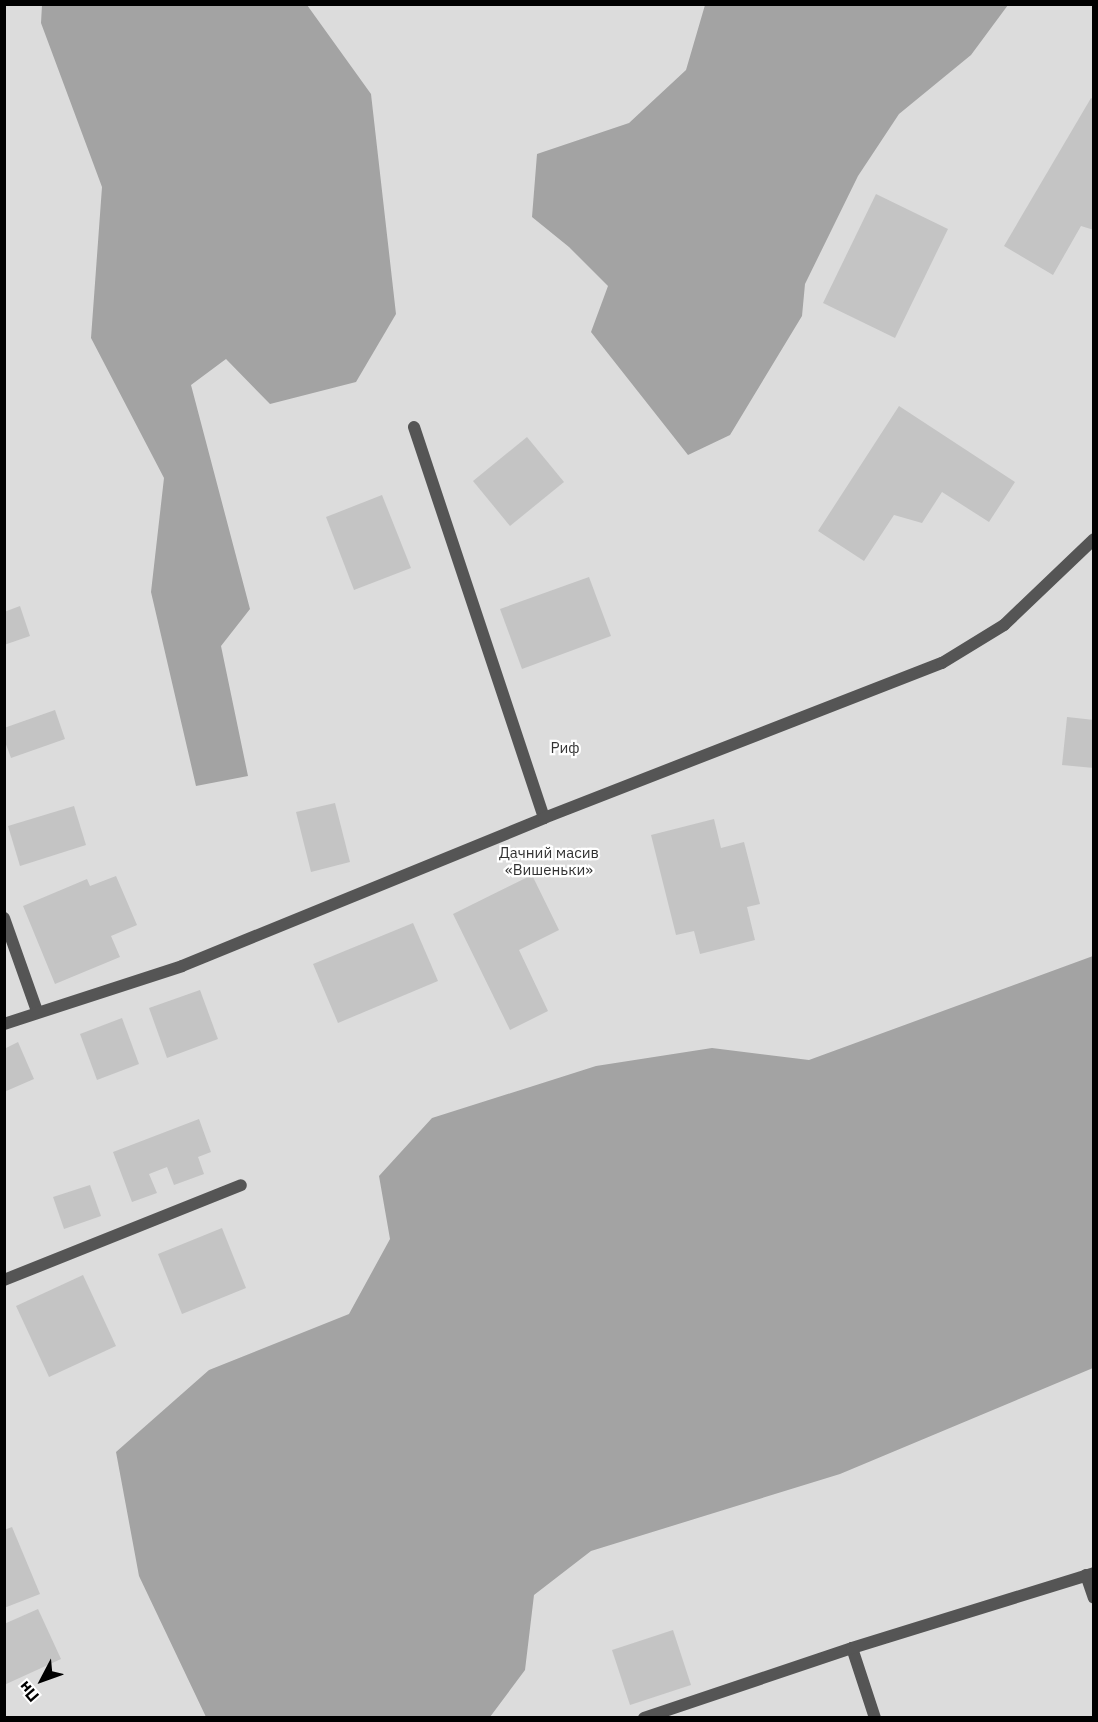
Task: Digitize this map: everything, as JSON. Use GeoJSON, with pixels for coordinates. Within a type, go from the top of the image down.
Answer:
{"type":"FeatureCollection","features":[{"type":"Feature","properties":{"kind":"street"},"geometry":{"type":"LineString","coordinates":[[414,427],[544,818]]}},
{"type":"Feature","properties":{"kind":"street"},"geometry":{"type":"LineString","coordinates":[[4,1024],[37,1011],[182,966],[544,818],[942,663],[1004,625],[1094,539]]}},
{"type":"Feature","properties":{"kind":"street"},"geometry":{"type":"LineString","coordinates":[[4,918],[37,1011]]}},
{"type":"Feature","properties":{"kind":"street"},"geometry":{"type":"LineString","coordinates":[[4,1280],[241,1185]]}},
{"type":"Feature","properties":{"kind":"street"},"geometry":{"type":"LineString","coordinates":[[644,1718],[852,1648],[1090,1574],[1094,1598]]}},
{"type":"Feature","properties":{"kind":"street"},"geometry":{"type":"LineString","coordinates":[[852,1648],[875,1718]]}},
{"type":"Feature","properties":{"kind":"green space","name":"Дачний масив «Вишеньки»"},"geometry":{"type":"Polygon","coordinates":[[[5,5],[1093,5],[1093,1717],[5,1718],[5,5]]]}},
{"type":"Feature","properties":{"kind":"shaded area"},"geometry":{"type":"Polygon","coordinates":[[[42,5],[307,5],[371,94],[396,314],[356,382],[270,404],[226,359],[191,385],[250,609],[221,646],[248,776],[196,786],[151,592],[164,478],[91,338],[102,187],[41,23],[42,5]]]}},
{"type":"Feature","properties":{"kind":"shaded area"},"geometry":{"type":"Polygon","coordinates":[[[705,5],[1008,5],[971,55],[899,114],[858,176],[805,284],[802,316],[730,435],[688,455],[591,332],[608,286],[569,247],[532,217],[537,154],[629,123],[686,70],[705,5]]]}},
{"type":"Feature","properties":{"kind":"shaded area"},"geometry":{"type":"Polygon","coordinates":[[[1093,956],[1093,1368],[840,1474],[591,1551],[534,1595],[525,1670],[490,1717],[206,1717],[139,1576],[116,1452],[209,1370],[349,1314],[390,1239],[379,1176],[432,1118],[596,1066],[712,1048],[809,1060],[1093,956]]]}},
{"type":"Feature","properties":{"kind":"building"},"geometry":{"type":"Polygon","coordinates":[[[1091,98],[1094,100],[1094,230],[1081,226],[1053,275],[1004,246],[1091,98]]]}},
{"type":"Feature","properties":{"kind":"building"},"geometry":{"type":"Polygon","coordinates":[[[876,194],[948,229],[895,338],[823,303],[876,194]]]}},
{"type":"Feature","properties":{"kind":"building"},"geometry":{"type":"Polygon","coordinates":[[[899,406],[1015,482],[989,522],[942,492],[922,523],[894,515],[864,561],[818,531],[899,406]]]}},
{"type":"Feature","properties":{"kind":"building"},"geometry":{"type":"Polygon","coordinates":[[[527,437],[564,482],[510,526],[473,481],[527,437]]]}},
{"type":"Feature","properties":{"kind":"building"},"geometry":{"type":"Polygon","coordinates":[[[382,495],[411,568],[354,590],[326,517],[382,495]]]}},
{"type":"Feature","properties":{"kind":"building"},"geometry":{"type":"Polygon","coordinates":[[[589,577],[611,636],[522,669],[500,609],[589,577]]]}},
{"type":"Feature","properties":{"kind":"building"},"geometry":{"type":"Polygon","coordinates":[[[20,606],[30,636],[4,645],[4,612],[20,606]]]}},
{"type":"Feature","properties":{"kind":"building"},"geometry":{"type":"Polygon","coordinates":[[[55,710],[65,739],[11,758],[4,739],[4,728],[55,710]]]}},
{"type":"Feature","properties":{"kind":"building"},"geometry":{"type":"Polygon","coordinates":[[[1067,717],[1094,720],[1094,768],[1062,765],[1067,717]]]}},
{"type":"Feature","properties":{"kind":"building"},"geometry":{"type":"Polygon","coordinates":[[[335,803],[350,862],[311,872],[296,812],[335,803]]]}},
{"type":"Feature","properties":{"kind":"building"},"geometry":{"type":"Polygon","coordinates":[[[74,806],[86,845],[20,866],[8,826],[74,806]]]}},
{"type":"Feature","properties":{"kind":"building"},"geometry":{"type":"Polygon","coordinates":[[[714,819],[721,848],[744,842],[760,904],[747,907],[755,940],[700,954],[694,931],[676,935],[651,835],[714,819]]]}},
{"type":"Feature","properties":{"kind":"building"},"geometry":{"type":"Polygon","coordinates":[[[532,875],[559,930],[519,950],[548,1011],[510,1030],[453,914],[532,875]]]}},
{"type":"Feature","properties":{"kind":"building"},"geometry":{"type":"Polygon","coordinates":[[[116,876],[137,925],[111,936],[120,957],[55,984],[23,906],[87,879],[90,886],[116,876]]]}},
{"type":"Feature","properties":{"kind":"building"},"geometry":{"type":"Polygon","coordinates":[[[413,923],[438,981],[338,1023],[313,964],[413,923]]]}},
{"type":"Feature","properties":{"kind":"building"},"geometry":{"type":"Polygon","coordinates":[[[200,990],[218,1039],[167,1058],[149,1008],[200,990]]]}},
{"type":"Feature","properties":{"kind":"building"},"geometry":{"type":"Polygon","coordinates":[[[122,1018],[139,1064],[97,1080],[80,1034],[122,1018]]]}},
{"type":"Feature","properties":{"kind":"building"},"geometry":{"type":"Polygon","coordinates":[[[18,1042],[34,1079],[4,1092],[4,1049],[18,1042]]]}},
{"type":"Feature","properties":{"kind":"building"},"geometry":{"type":"Polygon","coordinates":[[[199,1119],[211,1152],[198,1157],[204,1174],[174,1185],[167,1167],[149,1174],[157,1193],[132,1202],[113,1152],[199,1119]]]}},
{"type":"Feature","properties":{"kind":"building"},"geometry":{"type":"Polygon","coordinates":[[[90,1185],[101,1216],[64,1229],[53,1197],[90,1185]]]}},
{"type":"Feature","properties":{"kind":"building"},"geometry":{"type":"Polygon","coordinates":[[[222,1228],[246,1288],[182,1314],[158,1254],[222,1228]]]}},
{"type":"Feature","properties":{"kind":"building"},"geometry":{"type":"Polygon","coordinates":[[[83,1275],[116,1346],[49,1377],[16,1306],[83,1275]]]}},
{"type":"Feature","properties":{"kind":"building"},"geometry":{"type":"Polygon","coordinates":[[[12,1527],[40,1594],[4,1608],[4,1530],[12,1527]]]}},
{"type":"Feature","properties":{"kind":"building"},"geometry":{"type":"Polygon","coordinates":[[[38,1609],[61,1659],[4,1685],[4,1624],[38,1609]]]}},
{"type":"Feature","properties":{"kind":"building"},"geometry":{"type":"Polygon","coordinates":[[[673,1630],[691,1685],[630,1705],[612,1650],[673,1630]]]}},
{"type":"Feature","properties":{"kind":"park label","name":"Риф"},"geometry":{"type":"Point","coordinates":[565,748]}}]}
